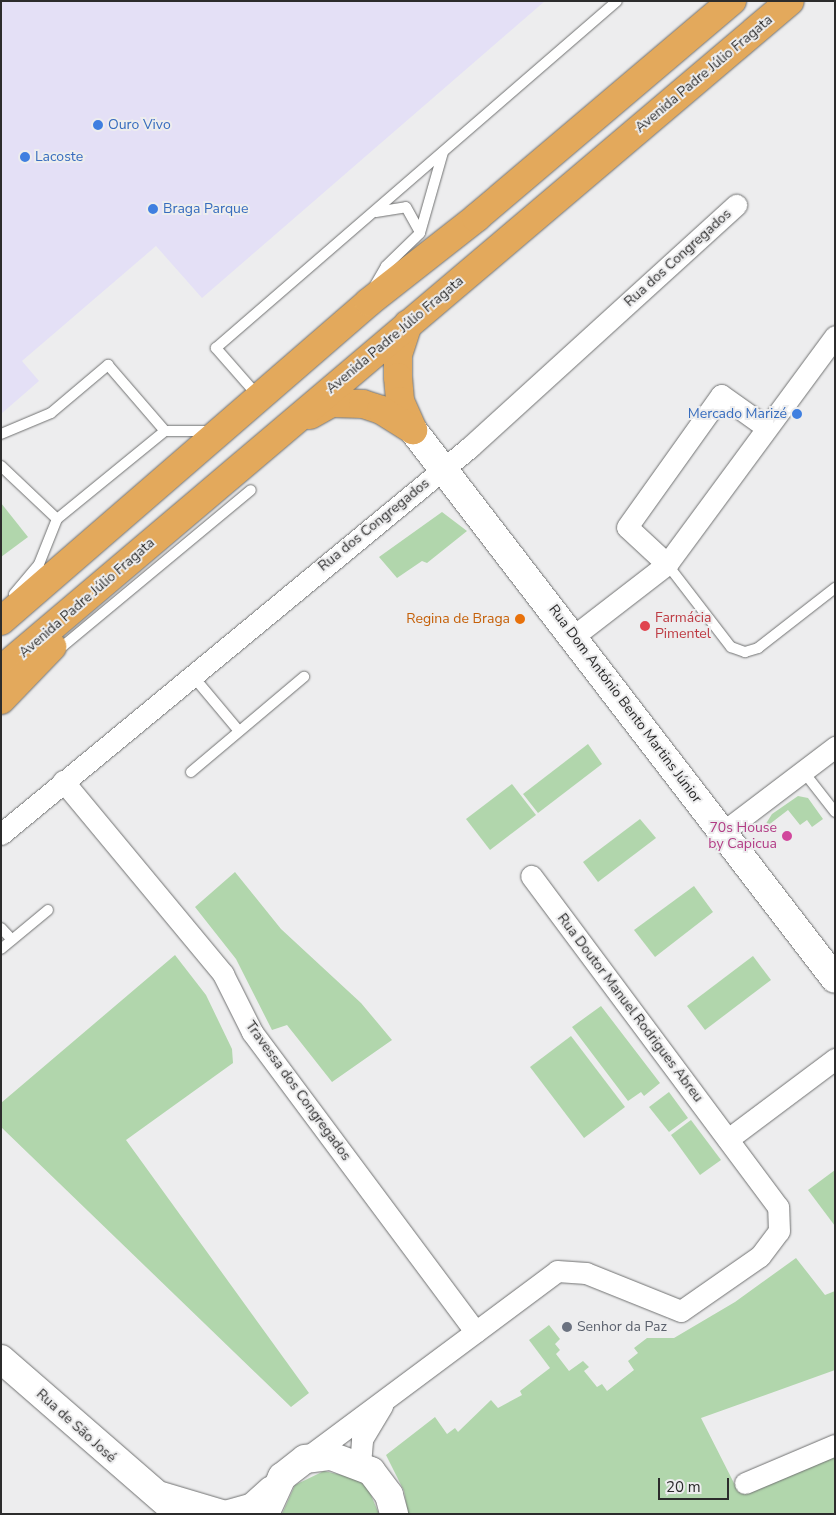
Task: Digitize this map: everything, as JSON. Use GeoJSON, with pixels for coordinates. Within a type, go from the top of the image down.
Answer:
{"type":"FeatureCollection","features":[{"type":"Feature","properties":{"kind":"highway"},"geometry":{"type":"LineString","coordinates":[[1,621],[368,302],[476,218],[732,1]]}},
{"type":"Feature","properties":{"kind":"highway","name":"Avenida Padre Júlio Fragata"},"geometry":{"type":"LineString","coordinates":[[1,670],[80,606],[284,428],[790,1]]}},
{"type":"Feature","properties":{"kind":"highway"},"geometry":{"type":"LineString","coordinates":[[408,324],[398,354],[398,377],[400,401],[413,430]]}},
{"type":"Feature","properties":{"kind":"highway"},"geometry":{"type":"LineString","coordinates":[[284,428],[332,403],[381,410],[413,430]]}},
{"type":"Feature","properties":{"kind":"highway"},"geometry":{"type":"LineString","coordinates":[[8,597],[52,575]]}},
{"type":"Feature","properties":{"kind":"highway"},"geometry":{"type":"LineString","coordinates":[[1,700],[52,647],[80,606]]}},
{"type":"Feature","properties":{"kind":"street","name":"Rua dos Congregados"},"geometry":{"type":"LineString","coordinates":[[1,834],[443,469],[736,205]]}},
{"type":"Feature","properties":{"kind":"street"},"geometry":{"type":"LineString","coordinates":[[574,636],[667,564],[766,427],[835,336]]}},
{"type":"Feature","properties":{"kind":"street"},"geometry":{"type":"LineString","coordinates":[[667,564],[627,527],[721,395],[766,427]]}},
{"type":"Feature","properties":{"kind":"street","name":"Rua Dom António Bento Martins Júnior"},"geometry":{"type":"LineString","coordinates":[[413,430],[574,636],[835,980]]}},
{"type":"Feature","properties":{"kind":"street"},"geometry":{"type":"LineString","coordinates":[[723,832],[835,746]]}},
{"type":"Feature","properties":{"kind":"street","name":"Travessa dos Congregados"},"geometry":{"type":"LineString","coordinates":[[63,781],[223,974],[252,1032],[476,1332]]}},
{"type":"Feature","properties":{"kind":"street","name":"Rua Doutor Manuel Rodrigues Abreu"},"geometry":{"type":"LineString","coordinates":[[305,1459],[557,1271],[586,1273],[681,1311],[723,1286],[760,1256],[779,1231],[778,1206],[531,876]]}},
{"type":"Feature","properties":{"kind":"street"},"geometry":{"type":"LineString","coordinates":[[728,1139],[835,1059]]}},
{"type":"Feature","properties":{"kind":"street","name":"Rua de São José"},"geometry":{"type":"LineString","coordinates":[[1,1359],[150,1493],[179,1514]]}},
{"type":"Feature","properties":{"kind":"street","name":"Rua Doutor Manuel Rodrigues Abreu"},"geometry":{"type":"LineString","coordinates":[[360,1464],[362,1439],[389,1395]]}},
{"type":"Feature","properties":{"kind":"street"},"geometry":{"type":"LineString","coordinates":[[744,1482],[835,1445]]}},
{"type":"Feature","properties":{"kind":"street"},"geometry":{"type":"LineString","coordinates":[[229,1514],[268,1502],[305,1459],[331,1456],[360,1464],[382,1482],[394,1514]]}},
{"type":"Feature","properties":{"kind":"street","name":"Rua de São José"},"geometry":{"type":"LineString","coordinates":[[150,1493],[222,1514]]}},
{"type":"Feature","properties":{"kind":"lane"},"geometry":{"type":"LineString","coordinates":[[258,396],[216,348],[375,212],[397,187],[443,151],[618,1]]}},
{"type":"Feature","properties":{"kind":"lane"},"geometry":{"type":"LineString","coordinates":[[368,302],[386,266],[420,233],[443,151]]}},
{"type":"Feature","properties":{"kind":"lane"},"geometry":{"type":"LineString","coordinates":[[375,212],[406,207],[413,213],[420,233]]}},
{"type":"Feature","properties":{"kind":"lane"},"geometry":{"type":"LineString","coordinates":[[1,434],[52,413],[108,366],[165,431]]}},
{"type":"Feature","properties":{"kind":"lane"},"geometry":{"type":"LineString","coordinates":[[8,597],[38,564],[57,519],[165,431],[218,432]]}},
{"type":"Feature","properties":{"kind":"lane"},"geometry":{"type":"LineString","coordinates":[[1,466],[57,519]]}},
{"type":"Feature","properties":{"kind":"lane"},"geometry":{"type":"LineString","coordinates":[[52,647],[63,646],[251,490]]}},
{"type":"Feature","properties":{"kind":"lane"},"geometry":{"type":"LineString","coordinates":[[667,564],[731,647],[745,652],[758,648],[835,588]]}},
{"type":"Feature","properties":{"kind":"lane"},"geometry":{"type":"LineString","coordinates":[[192,675],[239,731]]}},
{"type":"Feature","properties":{"kind":"lane"},"geometry":{"type":"LineString","coordinates":[[192,772],[304,677]]}},
{"type":"Feature","properties":{"kind":"lane"},"geometry":{"type":"LineString","coordinates":[[803,771],[835,812]]}},
{"type":"Feature","properties":{"kind":"lane"},"geometry":{"type":"LineString","coordinates":[[1,949],[48,910]]}},
{"type":"Feature","properties":{"kind":"lane"},"geometry":{"type":"LineString","coordinates":[[1,928],[12,940]]}},
{"type":"Feature","properties":{"kind":"shaded area","name":"Braga Parque"},"geometry":{"type":"Polygon","coordinates":[[[1,1],[545,1],[202,298],[156,246],[22,361],[39,381],[1,414],[1,1]]]}},
{"type":"Feature","properties":{"kind":"green space"},"geometry":{"type":"Polygon","coordinates":[[[1,503],[28,537],[1,557],[1,503]]]}},
{"type":"Feature","properties":{"kind":"green space"},"geometry":{"type":"Polygon","coordinates":[[[442,512],[467,531],[427,563],[422,561],[397,578],[379,557],[442,512]]]}},
{"type":"Feature","properties":{"kind":"green space"},"geometry":{"type":"Polygon","coordinates":[[[588,744],[602,764],[538,813],[523,794],[588,744]]]}},
{"type":"Feature","properties":{"kind":"green space"},"geometry":{"type":"Polygon","coordinates":[[[512,784],[536,815],[490,850],[466,819],[512,784]]]}},
{"type":"Feature","properties":{"kind":"green space"},"geometry":{"type":"Polygon","coordinates":[[[798,796],[808,798],[823,819],[812,827],[807,820],[800,825],[788,810],[762,830],[772,814],[798,796]]]}},
{"type":"Feature","properties":{"kind":"green space"},"geometry":{"type":"Polygon","coordinates":[[[640,819],[656,838],[598,882],[583,862],[640,819]]]}},
{"type":"Feature","properties":{"kind":"green space"},"geometry":{"type":"Polygon","coordinates":[[[235,872],[281,929],[361,1003],[392,1040],[332,1082],[287,1025],[272,1030],[236,959],[195,907],[235,872]]]}},
{"type":"Feature","properties":{"kind":"green space"},"geometry":{"type":"Polygon","coordinates":[[[694,886],[713,912],[655,957],[634,930],[694,886]]]}},
{"type":"Feature","properties":{"kind":"green space"},"geometry":{"type":"Polygon","coordinates":[[[175,955],[206,995],[232,1049],[233,1063],[126,1140],[309,1393],[291,1407],[1,1127],[1,1103],[175,955]]]}},
{"type":"Feature","properties":{"kind":"green space"},"geometry":{"type":"Polygon","coordinates":[[[753,956],[771,980],[705,1030],[687,1006],[753,956]]]}},
{"type":"Feature","properties":{"kind":"green space"},"geometry":{"type":"Polygon","coordinates":[[[601,1006],[660,1083],[644,1096],[641,1092],[628,1101],[572,1027],[601,1006]]]}},
{"type":"Feature","properties":{"kind":"green space"},"geometry":{"type":"Polygon","coordinates":[[[571,1036],[625,1107],[584,1138],[530,1067],[571,1036]]]}},
{"type":"Feature","properties":{"kind":"green space"},"geometry":{"type":"Polygon","coordinates":[[[669,1092],[688,1118],[669,1132],[649,1107],[669,1092]]]}},
{"type":"Feature","properties":{"kind":"green space"},"geometry":{"type":"Polygon","coordinates":[[[691,1120],[721,1160],[700,1175],[671,1135],[691,1120]]]}},
{"type":"Feature","properties":{"kind":"green space"},"geometry":{"type":"Polygon","coordinates":[[[835,1170],[835,1226],[808,1190],[835,1170]]]}},
{"type":"Feature","properties":{"kind":"green space"},"geometry":{"type":"Polygon","coordinates":[[[796,1258],[825,1295],[835,1291],[835,1370],[701,1418],[738,1491],[835,1453],[835,1514],[408,1514],[404,1491],[386,1455],[435,1417],[447,1434],[455,1428],[458,1432],[491,1400],[498,1408],[522,1395],[520,1391],[550,1368],[529,1340],[549,1325],[560,1339],[555,1344],[560,1350],[556,1354],[569,1371],[583,1361],[589,1367],[584,1371],[597,1387],[602,1384],[607,1391],[634,1370],[628,1361],[638,1353],[634,1348],[647,1338],[674,1338],[735,1302],[796,1258]]]}},
{"type":"Feature","properties":{"kind":"green space"},"geometry":{"type":"Polygon","coordinates":[[[324,1471],[355,1478],[368,1488],[379,1514],[282,1514],[295,1485],[324,1471]]]}},
{"type":"Feature","properties":{"kind":"place","name":"Ouro Vivo"},"geometry":{"type":"Point","coordinates":[98,125]}},
{"type":"Feature","properties":{"kind":"place","name":"Lacoste"},"geometry":{"type":"Point","coordinates":[25,157]}},
{"type":"Feature","properties":{"kind":"place","name":"Braga Parque"},"geometry":{"type":"Point","coordinates":[153,209]}},
{"type":"Feature","properties":{"kind":"place","name":"Mercado Marizé"},"geometry":{"type":"Point","coordinates":[797,414]}},
{"type":"Feature","properties":{"kind":"place","name":"Regina de Braga"},"geometry":{"type":"Point","coordinates":[520,619]}},
{"type":"Feature","properties":{"kind":"place","name":"Farmácia Pimentel"},"geometry":{"type":"Point","coordinates":[645,626]}},
{"type":"Feature","properties":{"kind":"place","name":"70s House by Capicua"},"geometry":{"type":"Point","coordinates":[787,836]}},
{"type":"Feature","properties":{"kind":"place","name":"Senhor da Paz"},"geometry":{"type":"Point","coordinates":[567,1327]}}]}
